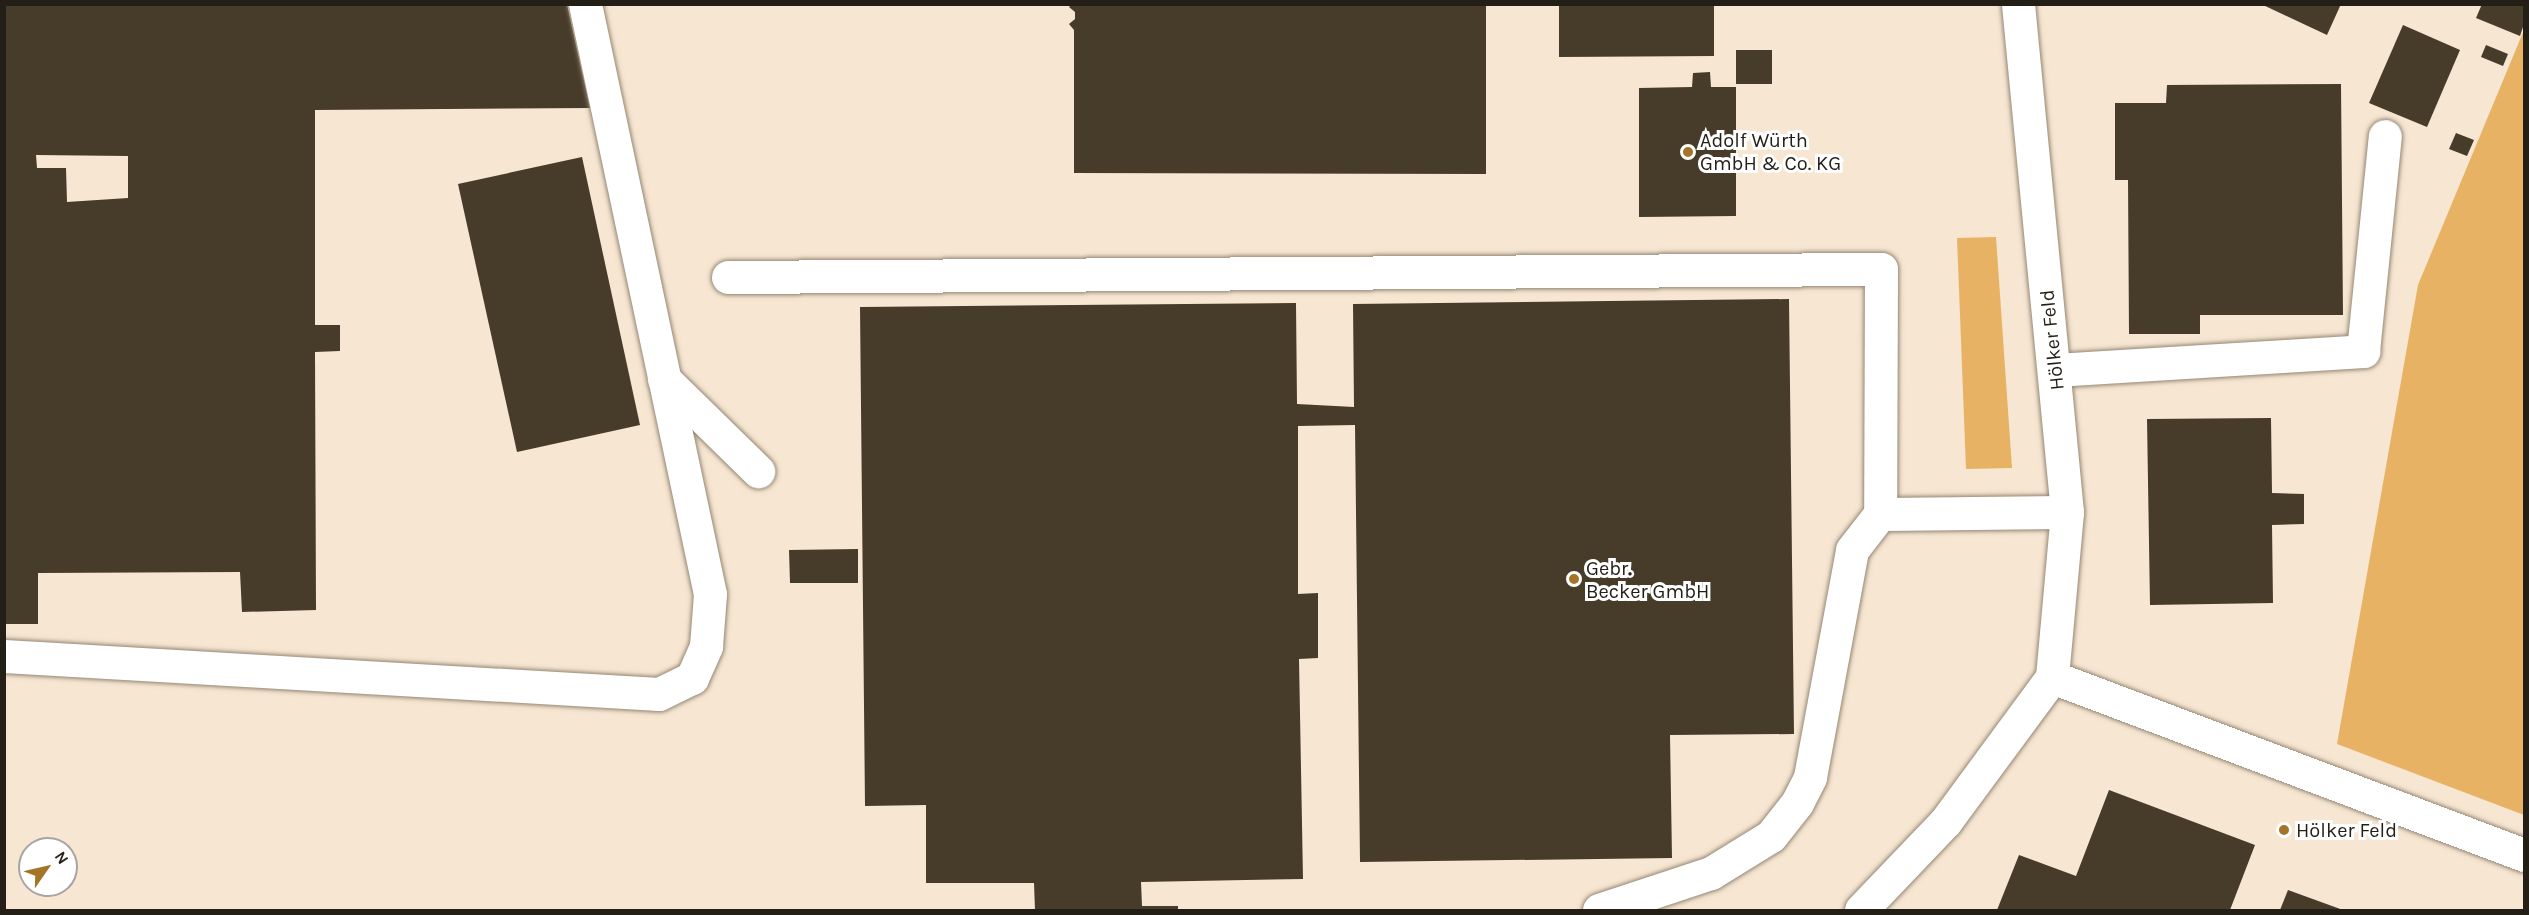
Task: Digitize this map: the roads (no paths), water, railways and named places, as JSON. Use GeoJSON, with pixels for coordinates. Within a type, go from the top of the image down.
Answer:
{"type":"FeatureCollection","features":[{"type":"Feature","properties":{"kind":"street"},"geometry":{"type":"LineString","coordinates":[[4,656],[659,694],[692,678],[706,645],[710,594],[585,4]]}},
{"type":"Feature","properties":{"kind":"street","name":"Hölker Feld"},"geometry":{"type":"LineString","coordinates":[[2018,4],[2067,512],[2052,676]]}},
{"type":"Feature","properties":{"kind":"street"},"geometry":{"type":"LineString","coordinates":[[2055,370],[2363,351],[2385,136]]}},
{"type":"Feature","properties":{"kind":"street"},"geometry":{"type":"LineString","coordinates":[[728,277],[1881,269],[1880,514],[1852,550],[1810,777],[1797,803],[1771,836],[1711,873],[1599,910]]}},
{"type":"Feature","properties":{"kind":"street"},"geometry":{"type":"LineString","coordinates":[[664,379],[758,471]]}},
{"type":"Feature","properties":{"kind":"street"},"geometry":{"type":"LineString","coordinates":[[1880,514],[2067,512]]}},
{"type":"Feature","properties":{"kind":"street"},"geometry":{"type":"LineString","coordinates":[[1861,910],[1946,821],[2052,676],[2524,855]]}},
{"type":"Feature","properties":{"kind":"place","name":"Adolf Würth GmbH & Co. KG"},"geometry":{"type":"Point","coordinates":[1688,152]}},
{"type":"Feature","properties":{"kind":"place","name":"Gebr. Becker GmbH"},"geometry":{"type":"Point","coordinates":[1574,579]}},
{"type":"Feature","properties":{"kind":"place","name":"Hölker Feld"},"geometry":{"type":"Point","coordinates":[2284,830]}}]}
